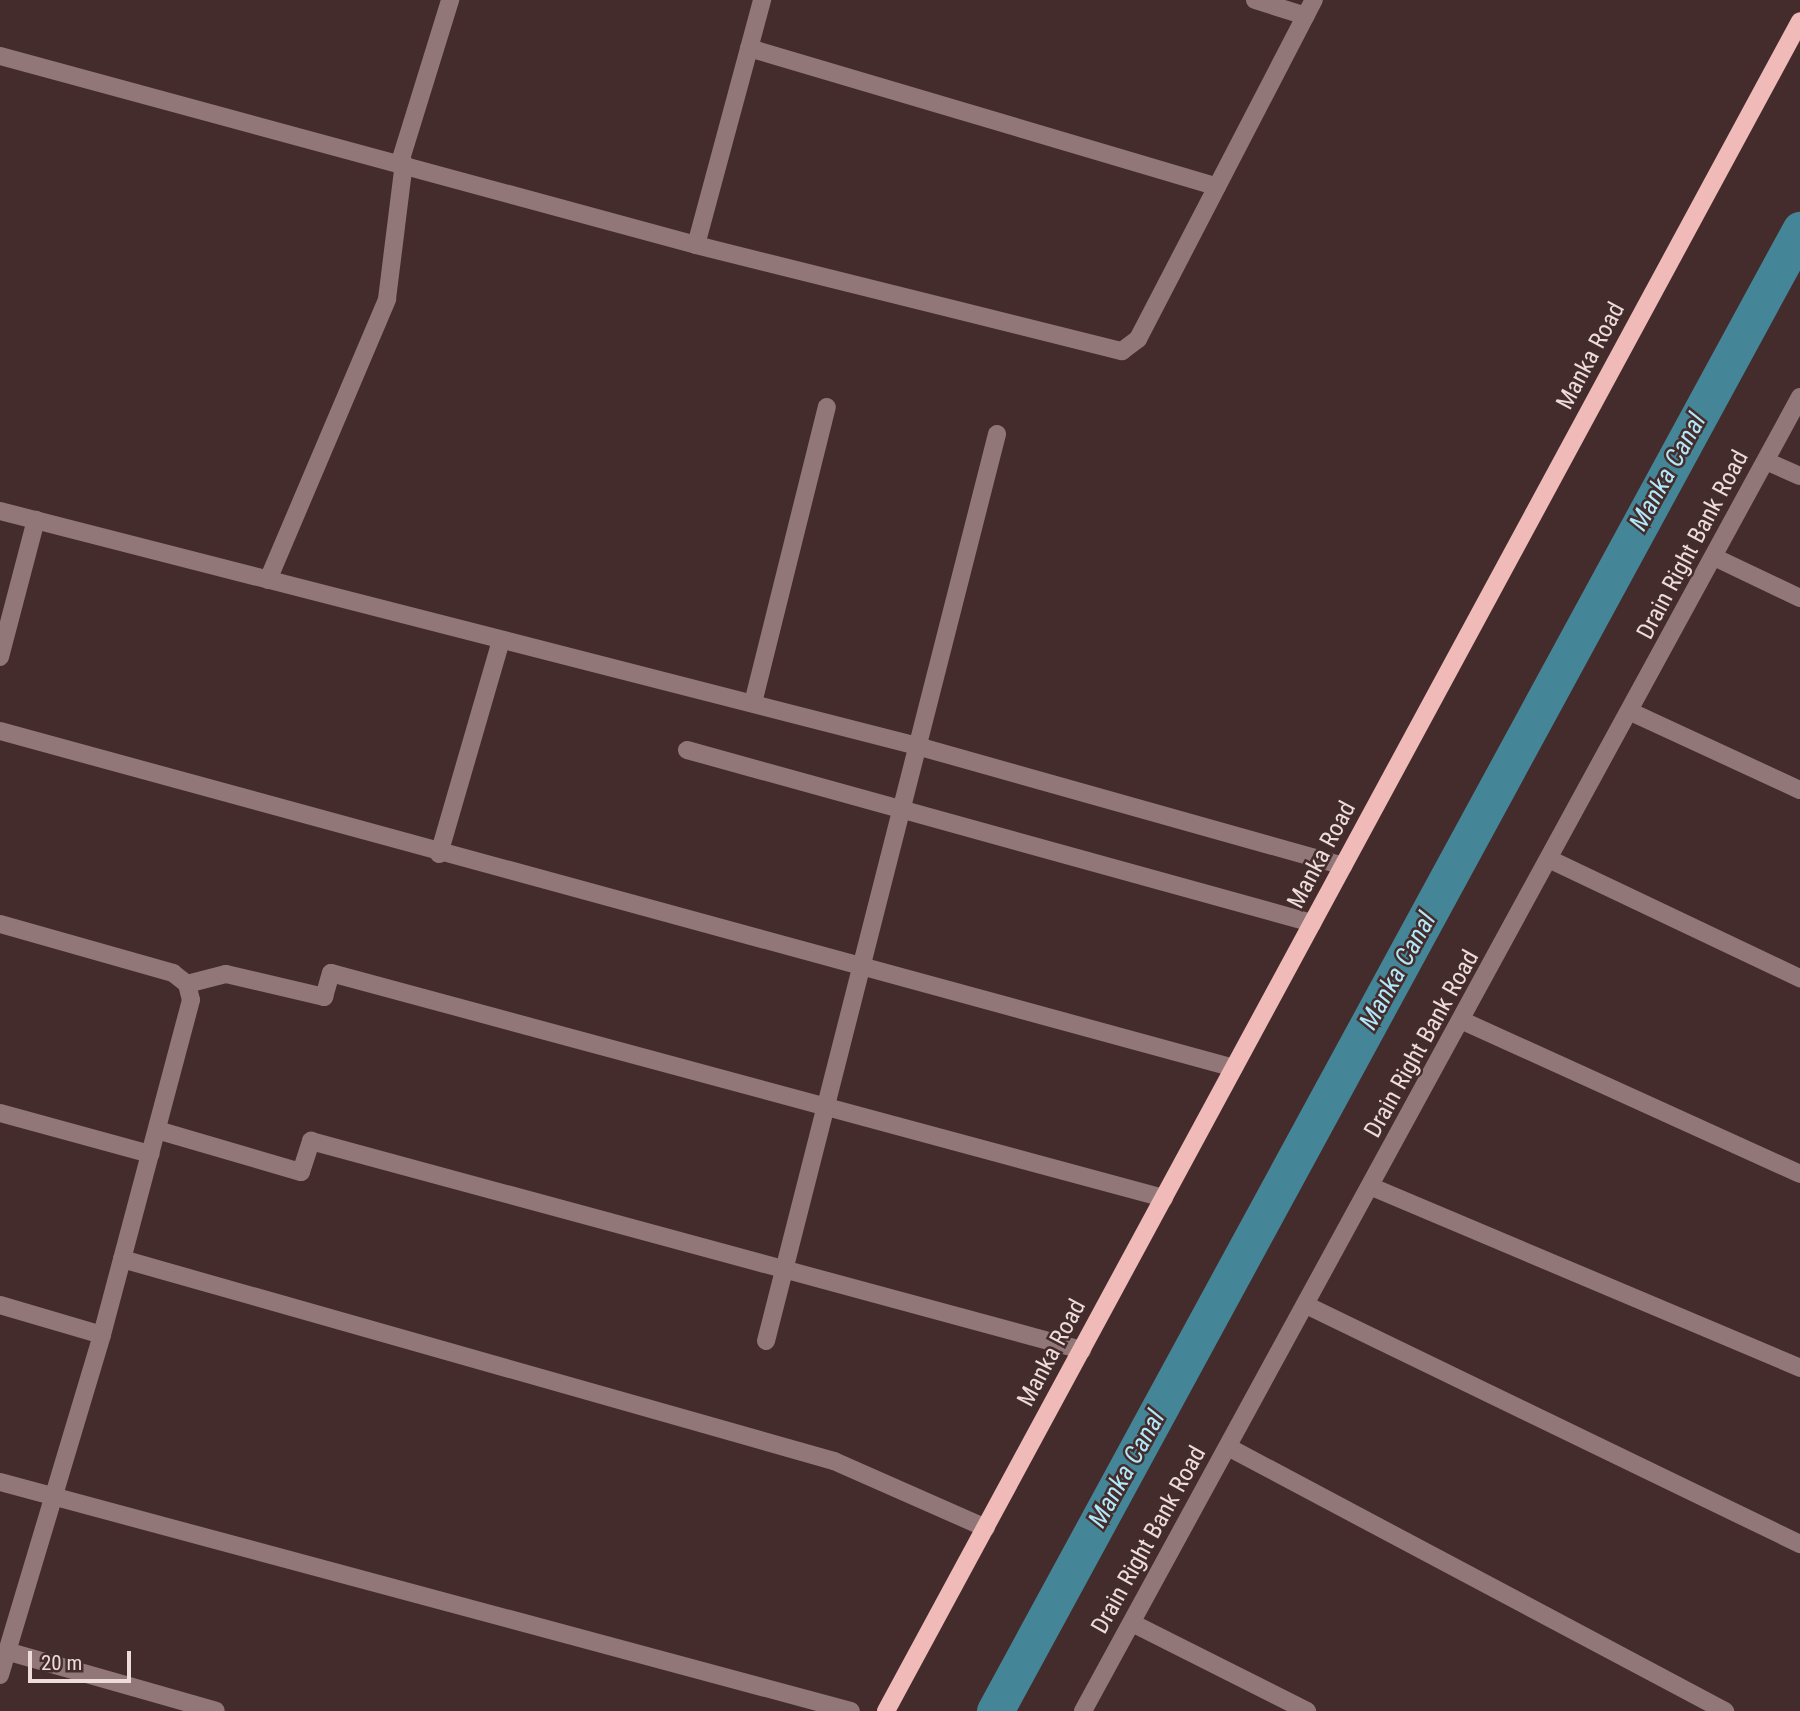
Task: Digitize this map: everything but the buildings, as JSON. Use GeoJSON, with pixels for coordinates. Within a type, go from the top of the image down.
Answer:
{"type":"FeatureCollection","features":[{"type":"Feature","properties":{"kind":"main road","name":"Manka Road"},"geometry":{"type":"LineString","coordinates":[[886,1711],[1800,21]]}},
{"type":"Feature","properties":{"kind":"street"},"geometry":{"type":"LineString","coordinates":[[268,580],[387,299],[402,162],[450,0]]}},
{"type":"Feature","properties":{"kind":"street"},"geometry":{"type":"LineString","coordinates":[[696,245],[762,0]]}},
{"type":"Feature","properties":{"kind":"street"},"geometry":{"type":"LineString","coordinates":[[0,55],[402,162],[696,245],[1122,351],[1138,339],[1310,8],[1255,0]]}},
{"type":"Feature","properties":{"kind":"street"},"geometry":{"type":"LineString","coordinates":[[749,48],[1217,187]]}},
{"type":"Feature","properties":{"kind":"street","name":"Drain Right Bank Road"},"geometry":{"type":"LineString","coordinates":[[1083,1711],[1551,860],[1800,397]]}},
{"type":"Feature","properties":{"kind":"street"},"geometry":{"type":"LineString","coordinates":[[753,703],[828,407]]}},
{"type":"Feature","properties":{"kind":"street"},"geometry":{"type":"LineString","coordinates":[[766,1341],[998,434]]}},
{"type":"Feature","properties":{"kind":"street"},"geometry":{"type":"LineString","coordinates":[[1766,461],[1800,476]]}},
{"type":"Feature","properties":{"kind":"street"},"geometry":{"type":"LineString","coordinates":[[0,511],[918,746],[1343,866]]}},
{"type":"Feature","properties":{"kind":"street"},"geometry":{"type":"LineString","coordinates":[[0,657],[36,520]]}},
{"type":"Feature","properties":{"kind":"street"},"geometry":{"type":"LineString","coordinates":[[1714,557],[1800,598]]}},
{"type":"Feature","properties":{"kind":"street"},"geometry":{"type":"LineString","coordinates":[[439,854],[501,641]]}},
{"type":"Feature","properties":{"kind":"street"},"geometry":{"type":"LineString","coordinates":[[1631,712],[1800,790]]}},
{"type":"Feature","properties":{"kind":"street"},"geometry":{"type":"LineString","coordinates":[[0,731],[860,969],[1234,1068]]}},
{"type":"Feature","properties":{"kind":"street"},"geometry":{"type":"LineString","coordinates":[[687,750],[1312,923]]}},
{"type":"Feature","properties":{"kind":"street"},"geometry":{"type":"LineString","coordinates":[[1551,860],[1800,978]]}},
{"type":"Feature","properties":{"kind":"street"},"geometry":{"type":"LineString","coordinates":[[0,924],[173,973],[187,984],[191,1000],[102,1335],[50,1495],[0,1675]]}},
{"type":"Feature","properties":{"kind":"street"},"geometry":{"type":"LineString","coordinates":[[187,984],[226,974],[324,998],[331,973],[826,1104],[1164,1198]]}},
{"type":"Feature","properties":{"kind":"street"},"geometry":{"type":"LineString","coordinates":[[1463,1021],[1800,1174]]}},
{"type":"Feature","properties":{"kind":"street"},"geometry":{"type":"LineString","coordinates":[[0,1113],[150,1154]]}},
{"type":"Feature","properties":{"kind":"street"},"geometry":{"type":"LineString","coordinates":[[157,1130],[300,1172],[311,1141],[1082,1350]]}},
{"type":"Feature","properties":{"kind":"street"},"geometry":{"type":"LineString","coordinates":[[1372,1187],[1800,1368]]}},
{"type":"Feature","properties":{"kind":"street"},"geometry":{"type":"LineString","coordinates":[[122,1259],[835,1461],[986,1528]]}},
{"type":"Feature","properties":{"kind":"street"},"geometry":{"type":"LineString","coordinates":[[0,1305],[102,1335]]}},
{"type":"Feature","properties":{"kind":"street"},"geometry":{"type":"LineString","coordinates":[[1306,1305],[1800,1544]]}},
{"type":"Feature","properties":{"kind":"street"},"geometry":{"type":"LineString","coordinates":[[1228,1447],[1725,1711]]}},
{"type":"Feature","properties":{"kind":"street"},"geometry":{"type":"LineString","coordinates":[[0,1482],[851,1711]]}},
{"type":"Feature","properties":{"kind":"street"},"geometry":{"type":"LineString","coordinates":[[1132,1623],[1307,1711]]}},
{"type":"Feature","properties":{"kind":"street"},"geometry":{"type":"LineString","coordinates":[[6,1651],[216,1711]]}},
{"type":"Feature","properties":{"kind":"waterway","name":"Manka Canal"},"geometry":{"type":"LineString","coordinates":[[995,1711],[1800,230]]}}]}
